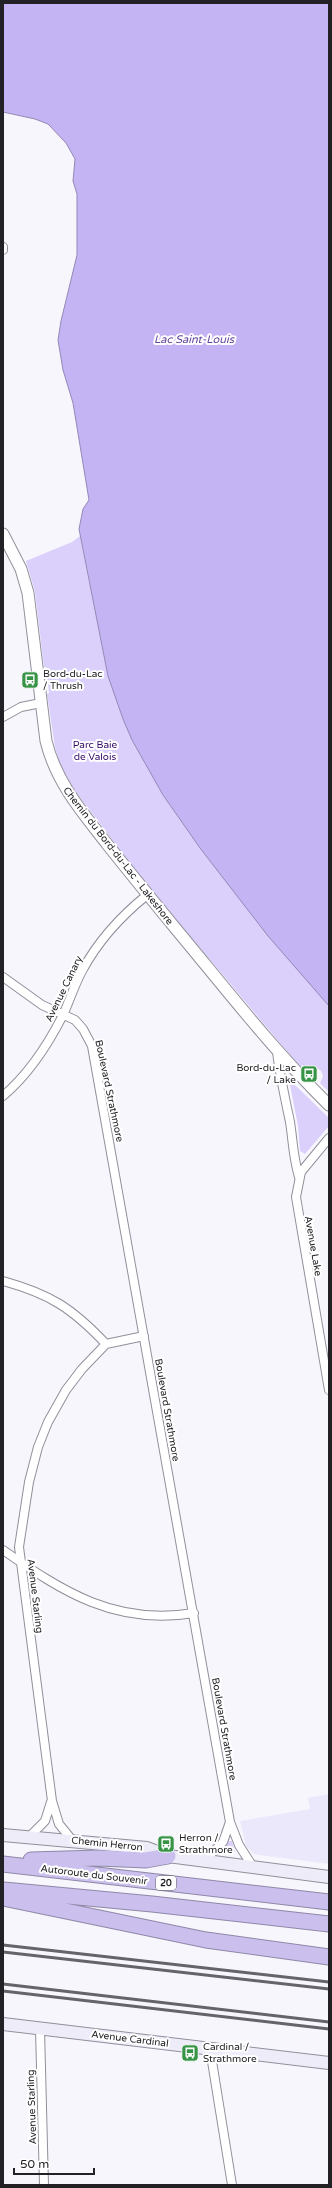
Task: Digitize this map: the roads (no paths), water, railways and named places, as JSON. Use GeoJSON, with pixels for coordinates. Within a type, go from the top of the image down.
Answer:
{"type":"FeatureCollection","features":[{"type":"Feature","properties":{"kind":"highway"},"geometry":{"type":"LineString","coordinates":[[3,1861],[98,1858],[146,1860],[168,1856]]}},
{"type":"Feature","properties":{"kind":"highway","name":"Autoroute du Souvenir"},"geometry":{"type":"LineString","coordinates":[[3,1864],[329,1902]]}},
{"type":"Feature","properties":{"kind":"highway","name":"20"},"geometry":{"type":"LineString","coordinates":[[3,1890],[152,1904],[329,1924]]}},
{"type":"Feature","properties":{"kind":"highway"},"geometry":{"type":"LineString","coordinates":[[3,1898],[206,1940],[329,1957]]}},
{"type":"Feature","properties":{"kind":"main road","name":"Chemin Herron"},"geometry":{"type":"LineString","coordinates":[[3,1835],[72,1840],[147,1848],[168,1856],[329,1877]]}},
{"type":"Feature","properties":{"kind":"main road","name":"Avenue Cardinal"},"geometry":{"type":"LineString","coordinates":[[3,2024],[329,2062]]}},
{"type":"Feature","properties":{"kind":"street","name":"Chemin du Bord-du-Lac - Lakeshore"},"geometry":{"type":"LineString","coordinates":[[3,534],[21,569],[28,593],[46,741],[52,761],[61,781],[81,810],[147,895],[277,1052],[329,1105]]}},
{"type":"Feature","properties":{"kind":"street"},"geometry":{"type":"LineString","coordinates":[[3,717],[21,707],[41,703]]}},
{"type":"Feature","properties":{"kind":"street","name":"Avenue Canary"},"geometry":{"type":"LineString","coordinates":[[3,1096],[19,1081],[45,1048],[63,1015],[81,972],[97,947],[134,906],[147,895]]}},
{"type":"Feature","properties":{"kind":"street","name":"Boulevard Strathmore"},"geometry":{"type":"LineString","coordinates":[[3,977],[42,1005],[80,1024],[92,1046],[230,1822],[239,1846],[253,1867]]}},
{"type":"Feature","properties":{"kind":"street","name":"Avenue Lake"},"geometry":{"type":"LineString","coordinates":[[277,1052],[281,1082],[291,1127],[293,1156],[299,1177],[296,1203],[329,1390]]}},
{"type":"Feature","properties":{"kind":"street","name":"Avenue Lake"},"geometry":{"type":"LineString","coordinates":[[299,1177],[306,1165],[329,1138]]}},
{"type":"Feature","properties":{"kind":"street"},"geometry":{"type":"LineString","coordinates":[[3,1281],[31,1288],[67,1306],[106,1344],[144,1336]]}},
{"type":"Feature","properties":{"kind":"street","name":"Avenue Starling"},"geometry":{"type":"LineString","coordinates":[[72,1840],[60,1824],[52,1801],[20,1562],[20,1535],[29,1482],[38,1447],[66,1390],[89,1360],[106,1344]]}},
{"type":"Feature","properties":{"kind":"street"},"geometry":{"type":"LineString","coordinates":[[3,1550],[60,1587],[98,1606],[148,1616],[194,1613]]}},
{"type":"Feature","properties":{"kind":"street","name":"Avenue Starling"},"geometry":{"type":"LineString","coordinates":[[29,1837],[45,1821],[52,1801]]}},
{"type":"Feature","properties":{"kind":"street","name":"Boulevard Strathmore"},"geometry":{"type":"LineString","coordinates":[[204,1861],[223,1842],[230,1822]]}},
{"type":"Feature","properties":{"kind":"street","name":"Avenue Starling"},"geometry":{"type":"LineString","coordinates":[[40,2029],[44,2185]]}},
{"type":"Feature","properties":{"kind":"street"},"geometry":{"type":"LineString","coordinates":[[210,2049],[211,2065],[232,2185]]}},
{"type":"Feature","properties":{"kind":"water","name":"Lac Saint-Louis"},"geometry":{"type":"Polygon","coordinates":[[[3,3],[329,3],[329,1006],[268,936],[200,848],[163,795],[132,740],[108,676],[79,529],[83,509],[89,500],[73,403],[63,370],[58,340],[61,321],[77,255],[77,194],[73,181],[75,159],[66,143],[48,124],[35,119],[3,112],[3,3]]]}},
{"type":"Feature","properties":{"kind":"railway"},"geometry":{"type":"LineString","coordinates":[[3,1945],[329,1982]]}},
{"type":"Feature","properties":{"kind":"railway"},"geometry":{"type":"LineString","coordinates":[[3,1952],[329,1989]]}},
{"type":"Feature","properties":{"kind":"railway"},"geometry":{"type":"LineString","coordinates":[[3,1984],[329,2022]]}},
{"type":"Feature","properties":{"kind":"railway"},"geometry":{"type":"LineString","coordinates":[[3,1991],[329,2029]]}},
{"type":"Feature","properties":{"kind":"place","name":"Bord-du-Lac / Thrush"},"geometry":{"type":"Point","coordinates":[30,680]}},
{"type":"Feature","properties":{"kind":"place","name":"Bord-du-Lac / Lake"},"geometry":{"type":"Point","coordinates":[309,1074]}},
{"type":"Feature","properties":{"kind":"place","name":"Herron / Strathmore"},"geometry":{"type":"Point","coordinates":[166,1844]}},
{"type":"Feature","properties":{"kind":"place","name":"Cardinal / Strathmore"},"geometry":{"type":"Point","coordinates":[190,2053]}},
{"type":"Feature","properties":{"kind":"park label","name":"Parc Baie de Valois"},"geometry":{"type":"Point","coordinates":[95,750]}}]}
